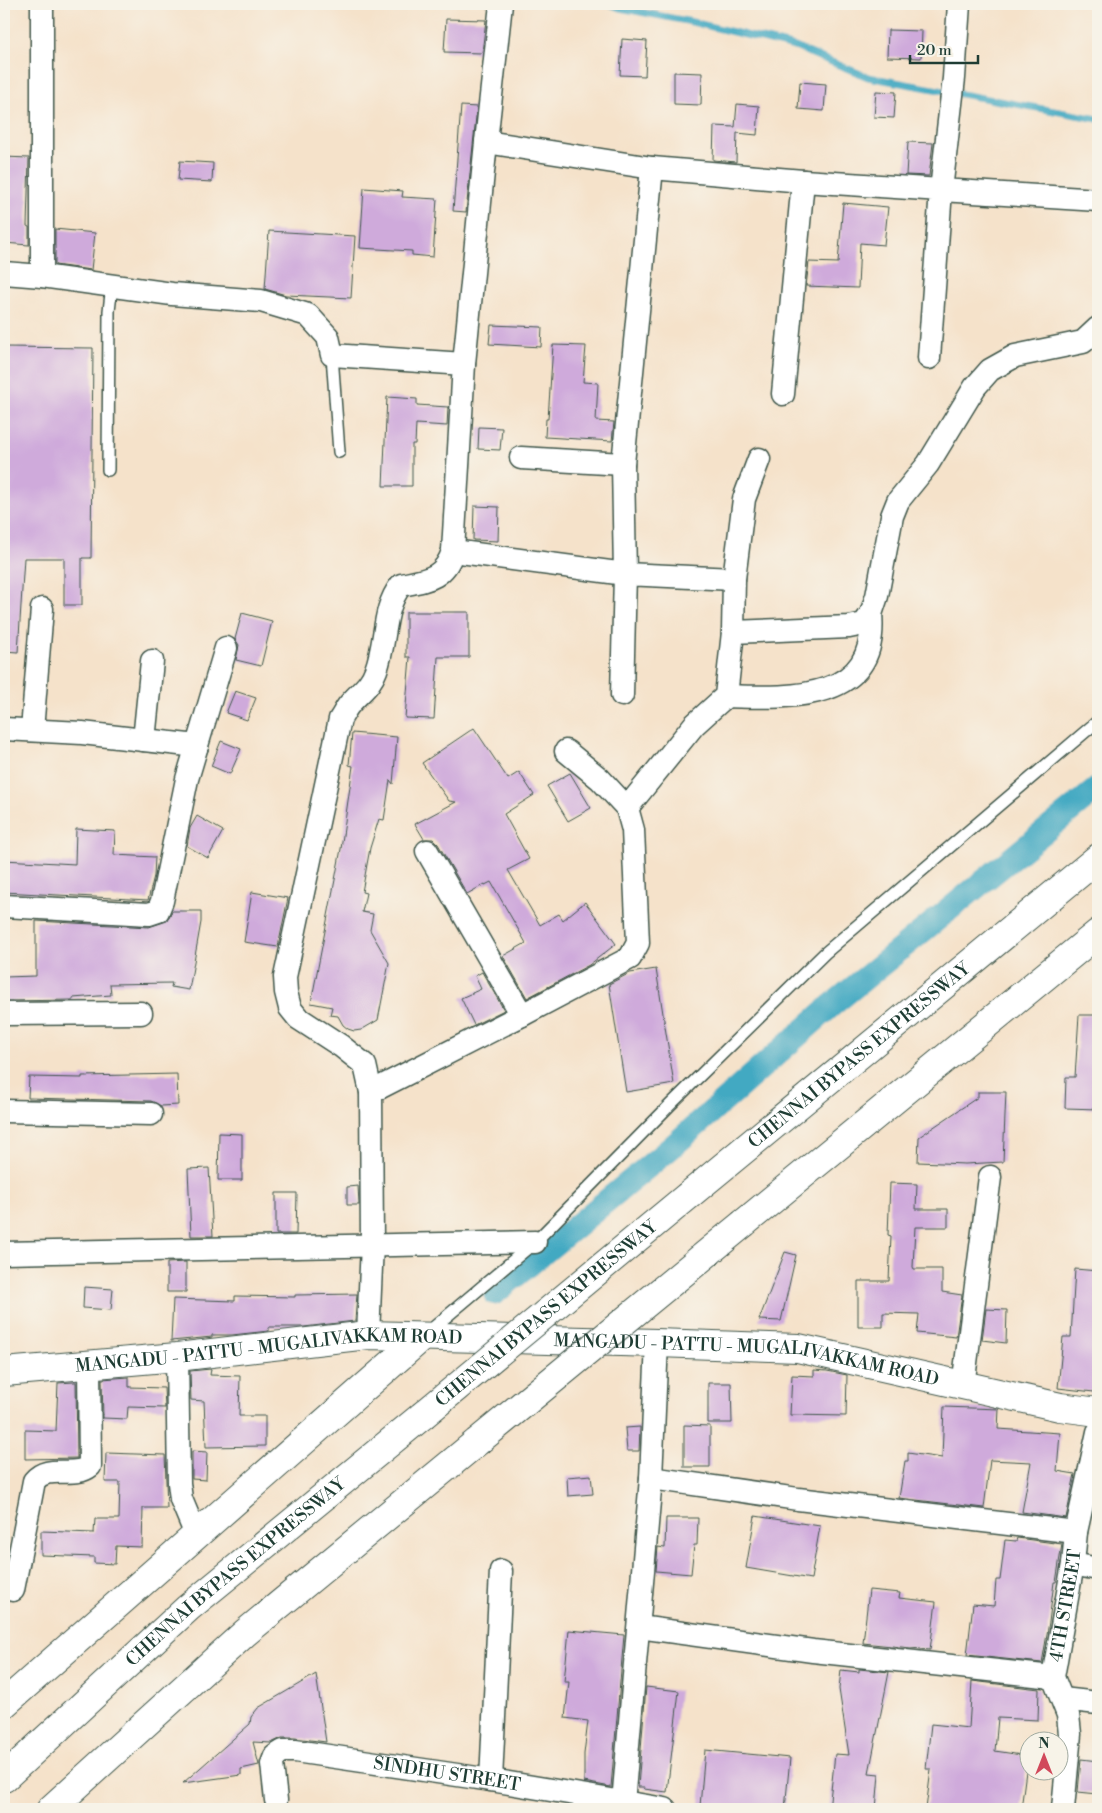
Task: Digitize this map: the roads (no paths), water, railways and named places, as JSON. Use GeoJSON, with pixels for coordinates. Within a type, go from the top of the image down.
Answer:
{"type":"FeatureCollection","features":[{"type":"Feature","properties":{"kind":"main road","name":"CHENNAI BYPASS EXPRESSWAY"},"geometry":{"type":"LineString","coordinates":[[4,1778],[188,1608],[1098,858]]}},
{"type":"Feature","properties":{"kind":"main road"},"geometry":{"type":"LineString","coordinates":[[50,1809],[244,1633],[1098,933]]}},
{"type":"Feature","properties":{"kind":"main road","name":"MANGADU - PATTU - MUGALIVAKKAM ROAD"},"geometry":{"type":"LineString","coordinates":[[4,1372],[177,1358],[368,1335],[798,1348],[1060,1407],[1098,1412]]}},
{"type":"Feature","properties":{"kind":"main road"},"geometry":{"type":"LineString","coordinates":[[4,1704],[422,1337]]}},
{"type":"Feature","properties":{"kind":"street"},"geometry":{"type":"LineString","coordinates":[[42,4],[42,276]]}},
{"type":"Feature","properties":{"kind":"street"},"geometry":{"type":"LineString","coordinates":[[368,1335],[372,1244],[371,1092],[365,1065],[342,1046],[298,1018],[290,1008],[285,977],[340,719],[348,706],[371,682],[382,654],[389,605],[395,592],[401,585],[422,581],[435,576],[449,564],[453,551],[464,364],[501,4]]}},
{"type":"Feature","properties":{"kind":"street"},"geometry":{"type":"LineString","coordinates":[[929,358],[941,190],[954,78],[959,4]]}},
{"type":"Feature","properties":{"kind":"street"},"geometry":{"type":"LineString","coordinates":[[486,142],[652,168],[803,181],[1098,200]]}},
{"type":"Feature","properties":{"kind":"street"},"geometry":{"type":"LineString","coordinates":[[622,695],[625,574],[624,464],[652,168]]}},
{"type":"Feature","properties":{"kind":"street"},"geometry":{"type":"LineString","coordinates":[[783,394],[803,181]]}},
{"type":"Feature","properties":{"kind":"street"},"geometry":{"type":"LineString","coordinates":[[4,273],[42,276],[172,294],[261,302],[308,315],[328,337],[332,355],[464,364]]}},
{"type":"Feature","properties":{"kind":"street"},"geometry":{"type":"LineString","coordinates":[[733,632],[849,627],[864,624],[871,614],[877,596],[892,516],[898,501],[928,464],[975,387],[990,370],[1015,356],[1083,342],[1098,328]]}},
{"type":"Feature","properties":{"kind":"street"},"geometry":{"type":"LineString","coordinates":[[521,458],[624,464]]}},
{"type":"Feature","properties":{"kind":"street"},"geometry":{"type":"LineString","coordinates":[[627,808],[694,725],[726,696],[733,632],[734,579],[744,499],[759,459]]}},
{"type":"Feature","properties":{"kind":"street"},"geometry":{"type":"LineString","coordinates":[[453,551],[625,574],[734,579]]}},
{"type":"Feature","properties":{"kind":"street"},"geometry":{"type":"LineString","coordinates":[[32,730],[42,608]]}},
{"type":"Feature","properties":{"kind":"street"},"geometry":{"type":"LineString","coordinates":[[726,696],[778,698],[810,693],[835,686],[850,677],[863,662],[870,648],[873,631],[871,614]]}},
{"type":"Feature","properties":{"kind":"street"},"geometry":{"type":"LineString","coordinates":[[4,906],[149,914],[158,911],[162,901],[187,779],[226,648]]}},
{"type":"Feature","properties":{"kind":"street"},"geometry":{"type":"LineString","coordinates":[[144,740],[152,661]]}},
{"type":"Feature","properties":{"kind":"street"},"geometry":{"type":"LineString","coordinates":[[4,729],[82,733],[197,746]]}},
{"type":"Feature","properties":{"kind":"street"},"geometry":{"type":"LineString","coordinates":[[371,1092],[630,958],[635,951],[638,943],[633,830],[627,808],[600,779],[566,751]]}},
{"type":"Feature","properties":{"kind":"street"},"geometry":{"type":"LineString","coordinates":[[427,851],[522,1015]]}},
{"type":"Feature","properties":{"kind":"street"},"geometry":{"type":"LineString","coordinates":[[4,1014],[141,1013]]}},
{"type":"Feature","properties":{"kind":"street"},"geometry":{"type":"LineString","coordinates":[[4,1111],[151,1114]]}},
{"type":"Feature","properties":{"kind":"street"},"geometry":{"type":"LineString","coordinates":[[963,1386],[990,1177]]}},
{"type":"Feature","properties":{"kind":"street"},"geometry":{"type":"LineString","coordinates":[[4,1253],[535,1242]]}},
{"type":"Feature","properties":{"kind":"street"},"geometry":{"type":"LineString","coordinates":[[624,1804],[651,1478],[657,1343]]}},
{"type":"Feature","properties":{"kind":"street"},"geometry":{"type":"LineString","coordinates":[[177,1358],[179,1483],[181,1499],[196,1535]]}},
{"type":"Feature","properties":{"kind":"street"},"geometry":{"type":"LineString","coordinates":[[13,1590],[34,1482],[43,1473],[84,1470],[90,1466],[89,1365]]}},
{"type":"Feature","properties":{"kind":"street","name":"4TH STREET"},"geometry":{"type":"LineString","coordinates":[[1063,1809],[1070,1734],[1068,1716],[1053,1676],[1073,1564],[1076,1532],[1098,1432]]}},
{"type":"Feature","properties":{"kind":"street"},"geometry":{"type":"LineString","coordinates":[[651,1478],[798,1499],[1076,1532]]}},
{"type":"Feature","properties":{"kind":"street"},"geometry":{"type":"LineString","coordinates":[[1073,1564],[1098,1569]]}},
{"type":"Feature","properties":{"kind":"street"},"geometry":{"type":"LineString","coordinates":[[490,1780],[501,1571]]}},
{"type":"Feature","properties":{"kind":"street"},"geometry":{"type":"LineString","coordinates":[[639,1627],[812,1651],[1053,1676]]}},
{"type":"Feature","properties":{"kind":"street"},"geometry":{"type":"LineString","coordinates":[[1062,1699],[1098,1703]]}},
{"type":"Feature","properties":{"kind":"street","name":"SINDHU STREET"},"geometry":{"type":"LineString","coordinates":[[276,1800],[272,1764],[275,1756],[283,1751],[295,1751],[490,1780],[624,1804],[664,1809]]}},
{"type":"Feature","properties":{"kind":"lane"},"geometry":{"type":"LineString","coordinates":[[108,470],[109,311],[112,285]]}},
{"type":"Feature","properties":{"kind":"lane"},"geometry":{"type":"LineString","coordinates":[[332,355],[338,452]]}},
{"type":"Feature","properties":{"kind":"lane"},"geometry":{"type":"LineString","coordinates":[[422,1337],[535,1242],[671,1104],[825,953],[1098,720]]}},
{"type":"Feature","properties":{"kind":"waterway"},"geometry":{"type":"LineString","coordinates":[[610,4],[620,8],[692,22],[795,47],[868,77],[1098,119]]}},
{"type":"Feature","properties":{"kind":"waterway"},"geometry":{"type":"LineString","coordinates":[[495,1293],[673,1146],[832,1005],[1098,788]]}}]}
